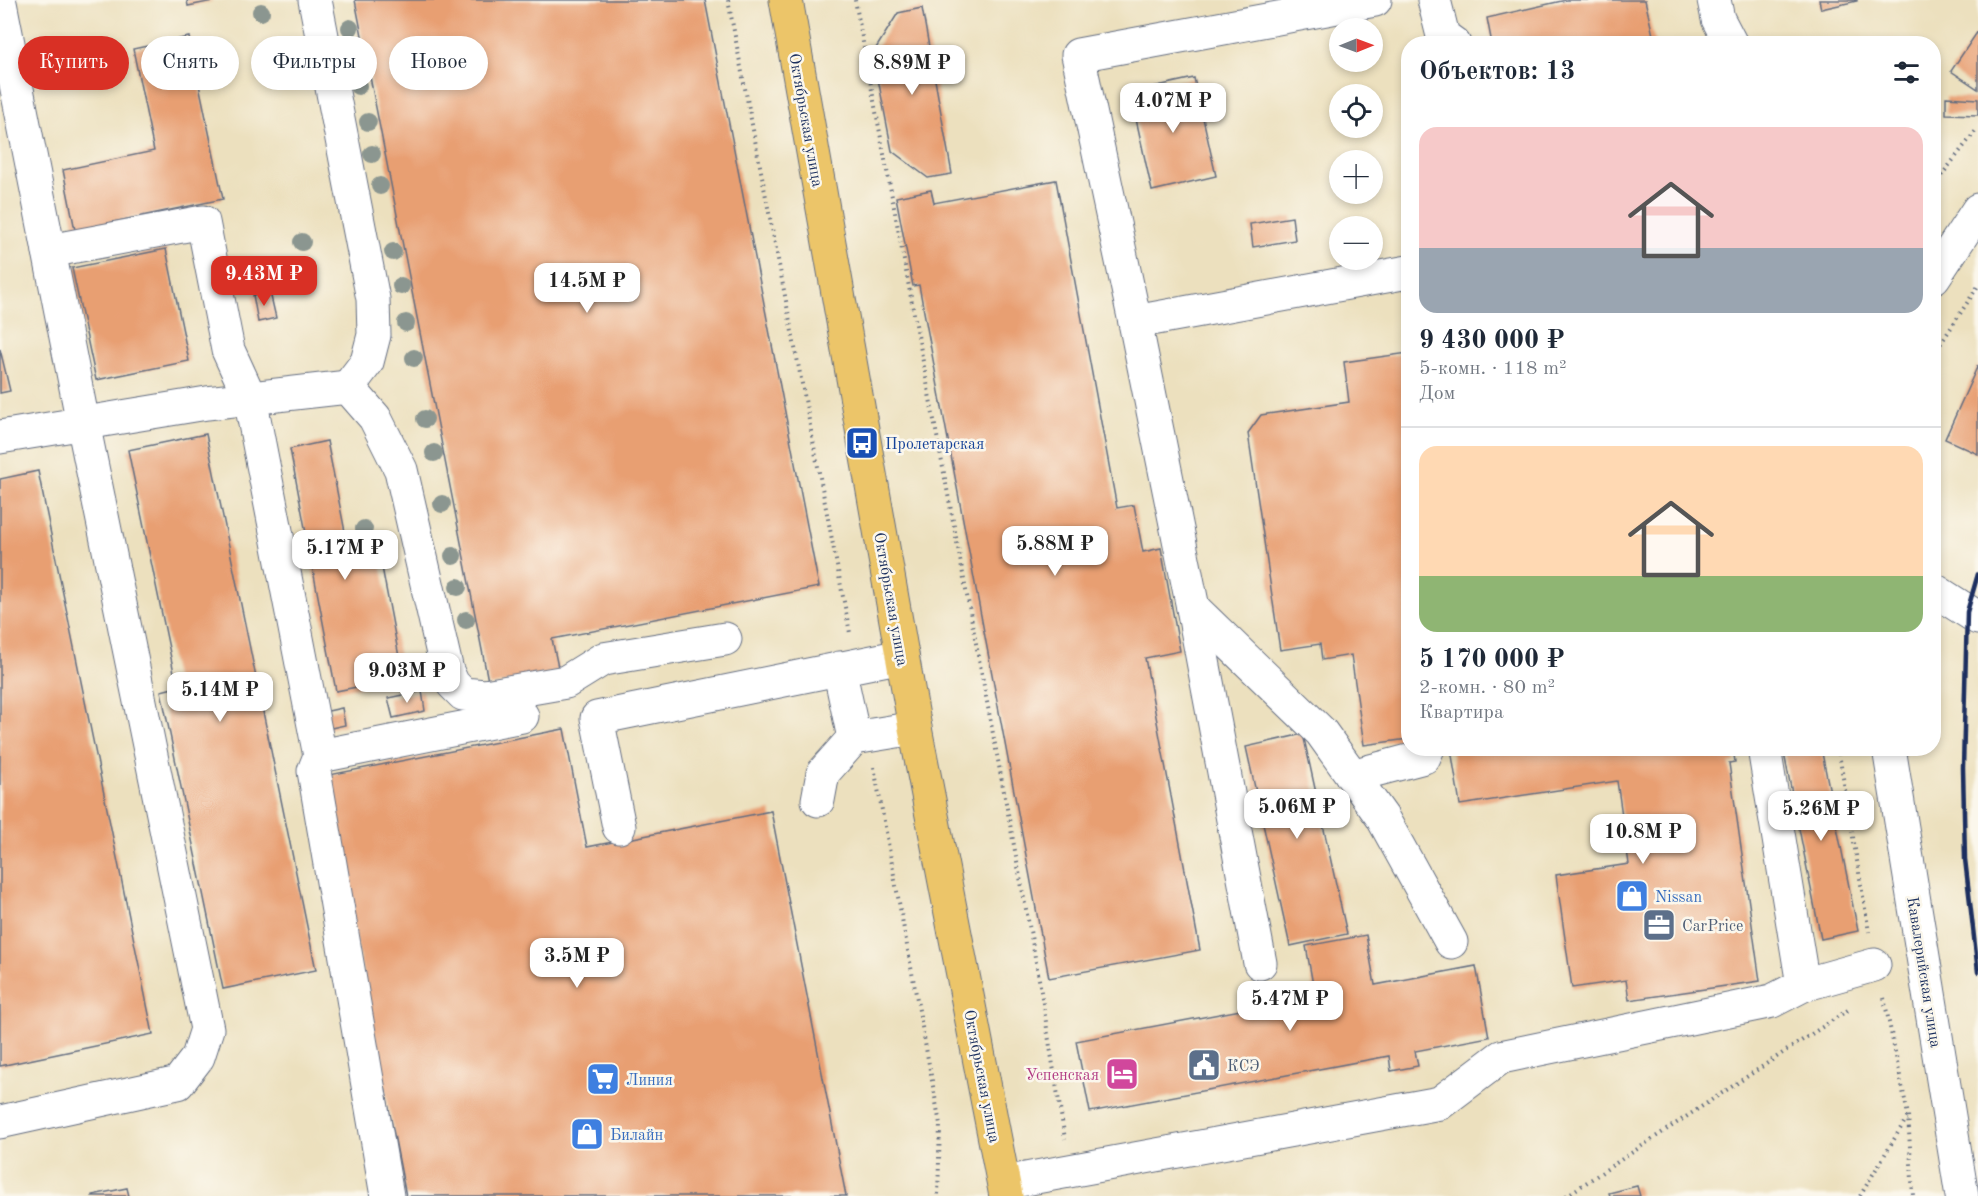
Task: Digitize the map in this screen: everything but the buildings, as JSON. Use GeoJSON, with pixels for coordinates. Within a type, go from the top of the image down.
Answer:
{"type":"FeatureCollection","features":[{"type":"Feature","properties":{"kind":"main road","name":"Октябрьская улица"},"geometry":{"type":"LineString","coordinates":[[786,0],[915,728],[1005,1190]]}},
{"type":"Feature","properties":{"kind":"street"},"geometry":{"type":"LineString","coordinates":[[0,437],[250,398],[348,387],[367,362],[374,335],[373,299],[315,0]]}},
{"type":"Feature","properties":{"kind":"street"},"geometry":{"type":"LineString","coordinates":[[1260,963],[1136,322],[1078,55],[1375,0]]}},
{"type":"Feature","properties":{"kind":"street"},"geometry":{"type":"LineString","coordinates":[[1434,0],[1443,36]]}},
{"type":"Feature","properties":{"kind":"street"},"geometry":{"type":"LineString","coordinates":[[1714,0],[1718,19],[1727,36]]}},
{"type":"Feature","properties":{"kind":"street"},"geometry":{"type":"LineString","coordinates":[[0,3],[207,1029],[198,1057],[178,1083],[0,1122]]}},
{"type":"Feature","properties":{"kind":"street"},"geometry":{"type":"LineString","coordinates":[[1941,266],[1978,210]]}},
{"type":"Feature","properties":{"kind":"street"},"geometry":{"type":"LineString","coordinates":[[49,251],[203,222],[228,350],[250,398],[320,756],[314,771],[387,1196]]}},
{"type":"Feature","properties":{"kind":"street"},"geometry":{"type":"LineString","coordinates":[[1136,322],[1401,273]]}},
{"type":"Feature","properties":{"kind":"street"},"geometry":{"type":"LineString","coordinates":[[348,387],[375,418],[401,470],[447,671],[453,684],[463,694],[485,696],[566,682],[603,659],[725,639]]}},
{"type":"Feature","properties":{"kind":"street"},"geometry":{"type":"LineString","coordinates":[[1941,594],[1978,618]]}},
{"type":"Feature","properties":{"kind":"street"},"geometry":{"type":"LineString","coordinates":[[1193,608],[1321,732],[1382,816],[1451,942]]}},
{"type":"Feature","properties":{"kind":"street"},"geometry":{"type":"LineString","coordinates":[[619,827],[597,718],[902,656]]}},
{"type":"Feature","properties":{"kind":"street"},"geometry":{"type":"LineString","coordinates":[[848,667],[861,737]]}},
{"type":"Feature","properties":{"kind":"street"},"geometry":{"type":"LineString","coordinates":[[320,756],[522,716]]}},
{"type":"Feature","properties":{"kind":"street"},"geometry":{"type":"LineString","coordinates":[[818,801],[823,774],[861,737],[915,728]]}},
{"type":"Feature","properties":{"kind":"street"},"geometry":{"type":"LineString","coordinates":[[1352,776],[1425,756]]}},
{"type":"Feature","properties":{"kind":"street"},"geometry":{"type":"LineString","coordinates":[[1765,756],[1803,985]]}},
{"type":"Feature","properties":{"kind":"street","name":"Кавалерийская улица"},"geometry":{"type":"LineString","coordinates":[[1890,756],[1962,1196]]}},
{"type":"Feature","properties":{"kind":"street"},"geometry":{"type":"LineString","coordinates":[[1005,1190],[1070,1171],[1440,1103],[1501,1057],[1772,1001],[1803,985],[1874,964]]}},
{"type":"Feature","properties":{"kind":"path"},"geometry":{"type":"LineString","coordinates":[[728,0],[848,667]]}},
{"type":"Feature","properties":{"kind":"path"},"geometry":{"type":"LineString","coordinates":[[855,0],[1036,962],[1070,1171]]}},
{"type":"Feature","properties":{"kind":"path"},"geometry":{"type":"LineString","coordinates":[[1941,176],[1978,128]]}},
{"type":"Feature","properties":{"kind":"path"},"geometry":{"type":"LineString","coordinates":[[1941,343],[1978,286]]}},
{"type":"Feature","properties":{"kind":"path"},"geometry":{"type":"LineString","coordinates":[[861,737],[940,1124],[938,1196]]}},
{"type":"Feature","properties":{"kind":"path"},"geometry":{"type":"LineString","coordinates":[[1839,756],[1874,964],[1882,988],[1908,1115],[1913,1196]]}},
{"type":"Feature","properties":{"kind":"path"},"geometry":{"type":"LineString","coordinates":[[1566,1196],[1853,1008]]}},
{"type":"Feature","properties":{"kind":"path"},"geometry":{"type":"LineString","coordinates":[[1860,1196],[1908,1115]]}},
{"type":"Feature","properties":{"kind":"railway"},"geometry":{"type":"LineString","coordinates":[[1978,574],[1967,612],[1963,768],[1965,859],[1978,972]]}},
{"type":"Feature","properties":{"kind":"place","name":"Пролетарская"},"geometry":{"type":"Point","coordinates":[862,443]}},
{"type":"Feature","properties":{"kind":"place","name":"Nissan"},"geometry":{"type":"Point","coordinates":[1632,896]}},
{"type":"Feature","properties":{"kind":"place","name":"CarPrice"},"geometry":{"type":"Point","coordinates":[1659,925]}},
{"type":"Feature","properties":{"kind":"place","name":"КСЭ"},"geometry":{"type":"Point","coordinates":[1204,1065]}},
{"type":"Feature","properties":{"kind":"place","name":"Успенская"},"geometry":{"type":"Point","coordinates":[1122,1074]}},
{"type":"Feature","properties":{"kind":"place","name":"Линия"},"geometry":{"type":"Point","coordinates":[603,1079]}},
{"type":"Feature","properties":{"kind":"place","name":"Билайн"},"geometry":{"type":"Point","coordinates":[587,1134]}}]}
